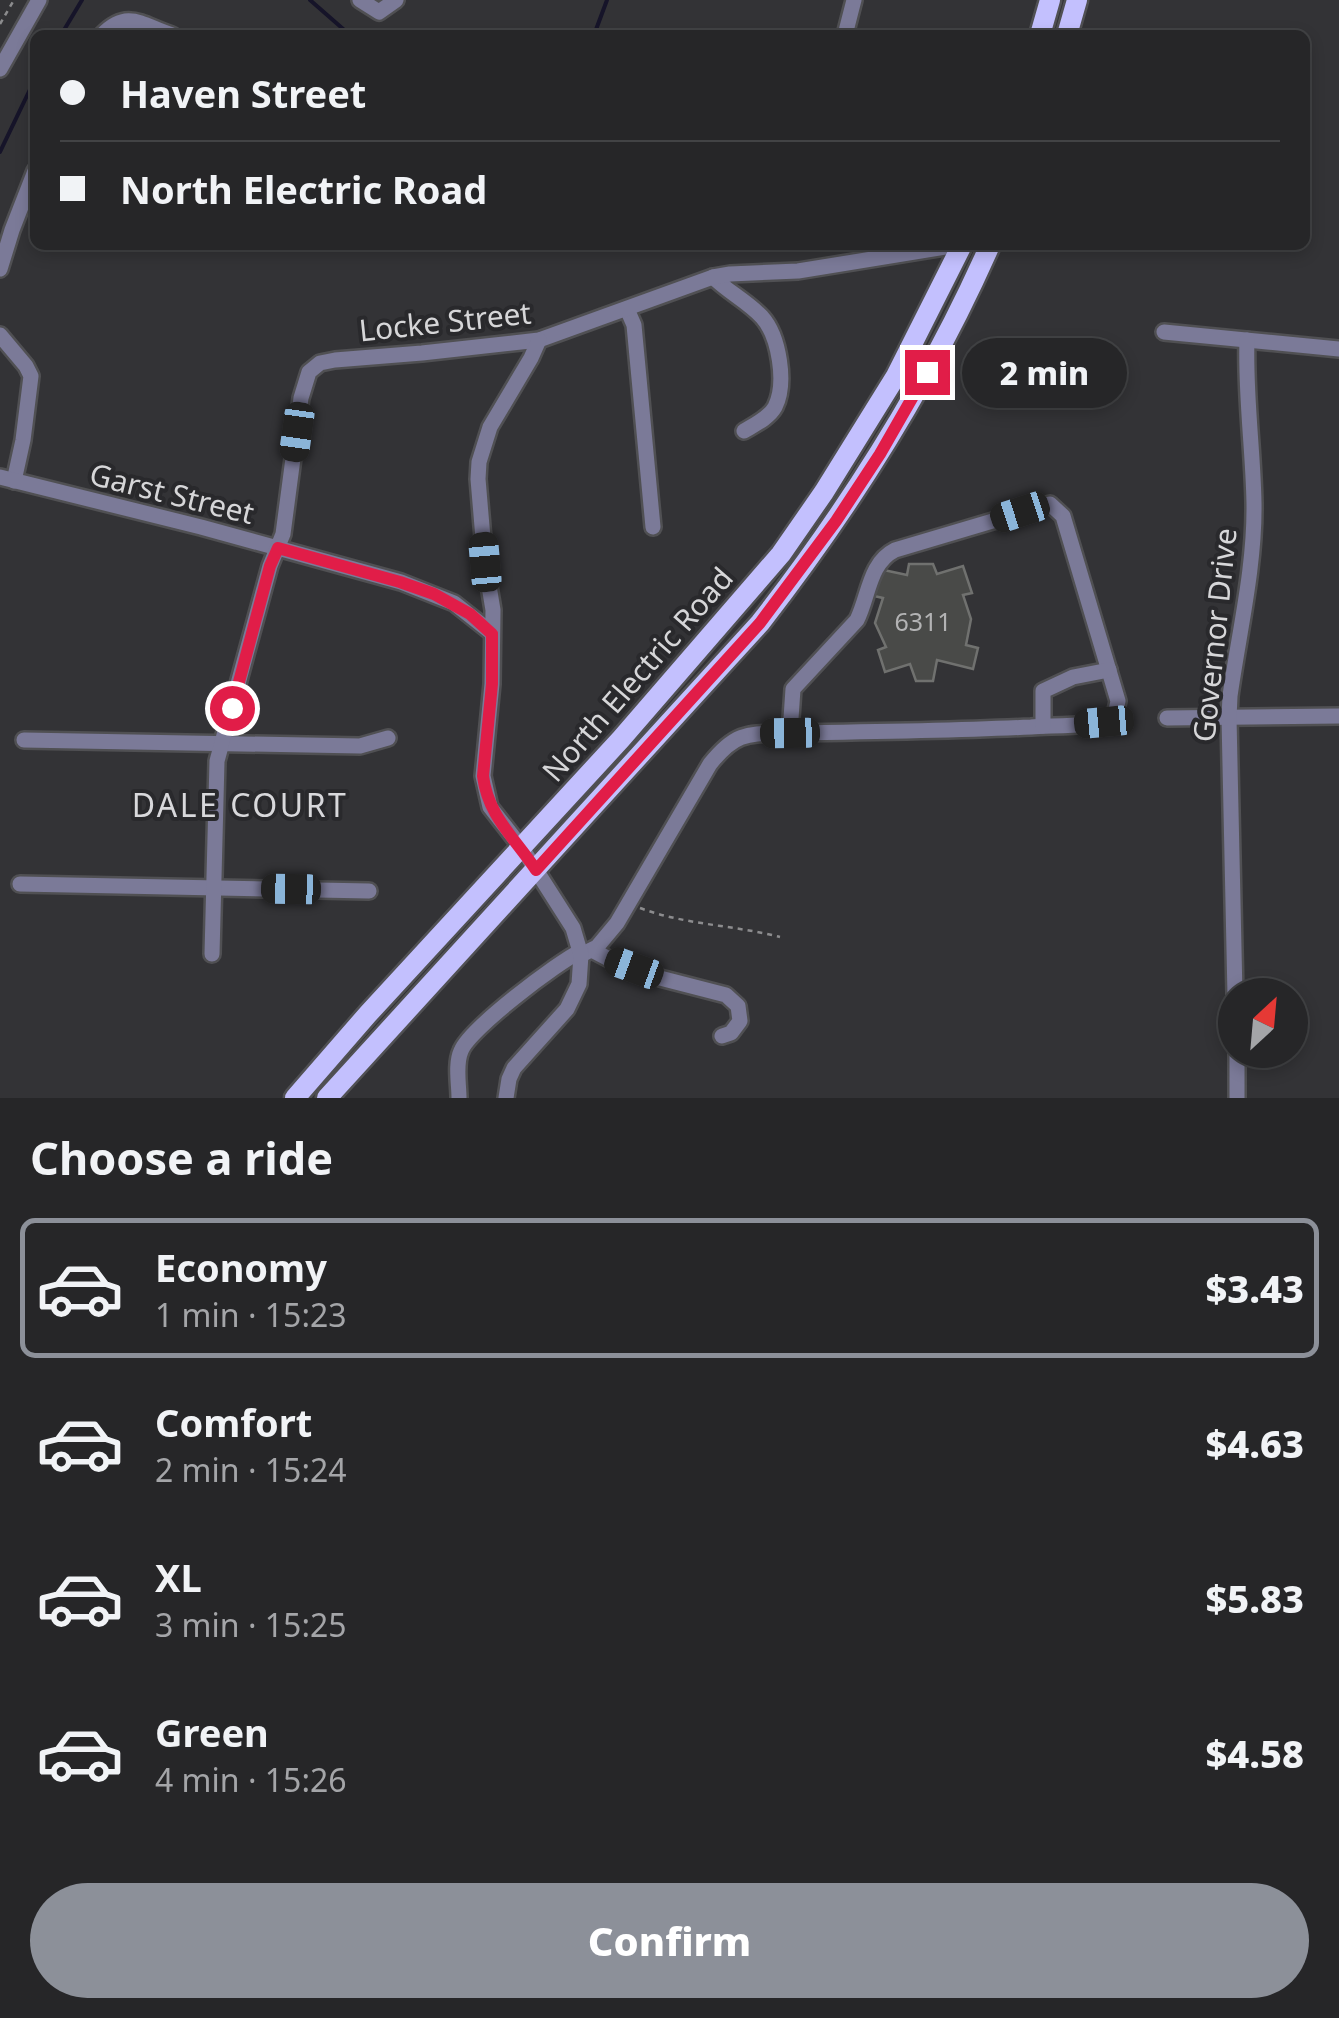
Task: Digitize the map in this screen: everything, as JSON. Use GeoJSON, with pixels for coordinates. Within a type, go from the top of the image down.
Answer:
{"type":"FeatureCollection","features":[{"type":"Feature","properties":{"kind":"main road"},"geometry":{"type":"LineString","coordinates":[[1041,30],[1050,0]]}},
{"type":"Feature","properties":{"kind":"main road"},"geometry":{"type":"LineString","coordinates":[[1068,30],[1077,0]]}},
{"type":"Feature","properties":{"kind":"main road","name":"North Electric Road"},"geometry":{"type":"LineString","coordinates":[[295,1098],[621,739],[781,554],[896,376],[959,250]]}},
{"type":"Feature","properties":{"kind":"main road","name":"North Electric Road"},"geometry":{"type":"LineString","coordinates":[[327,1098],[747,638],[806,564],[913,398],[988,250]]}},
{"type":"Feature","properties":{"kind":"street"},"geometry":{"type":"LineString","coordinates":[[0,70],[39,0]]}},
{"type":"Feature","properties":{"kind":"street"},"geometry":{"type":"LineString","coordinates":[[360,0],[379,12],[396,0]]}},
{"type":"Feature","properties":{"kind":"street"},"geometry":{"type":"LineString","coordinates":[[846,30],[854,0]]}},
{"type":"Feature","properties":{"kind":"street"},"geometry":{"type":"LineString","coordinates":[[108,30],[126,20],[160,30]]}},
{"type":"Feature","properties":{"kind":"street"},"geometry":{"type":"LineString","coordinates":[[0,269],[30,185]]}},
{"type":"Feature","properties":{"kind":"street"},"geometry":{"type":"LineString","coordinates":[[841,250],[844,264]]}},
{"type":"Feature","properties":{"kind":"street","name":"Locke Street"},"geometry":{"type":"LineString","coordinates":[[278,548],[304,386],[309,372],[320,363],[539,340],[713,276],[798,271],[931,250]]}},
{"type":"Feature","properties":{"kind":"street"},"geometry":{"type":"LineString","coordinates":[[713,276],[764,319],[776,340],[780,375],[776,406],[744,431]]}},
{"type":"Feature","properties":{"kind":"street"},"geometry":{"type":"LineString","coordinates":[[627,308],[634,326],[653,527]]}},
{"type":"Feature","properties":{"kind":"street"},"geometry":{"type":"LineString","coordinates":[[1164,332],[1339,349]]}},
{"type":"Feature","properties":{"kind":"street"},"geometry":{"type":"LineString","coordinates":[[0,335],[30,372],[32,381],[23,440],[7,479]]}},
{"type":"Feature","properties":{"kind":"street"},"geometry":{"type":"LineString","coordinates":[[506,1098],[514,1068],[556,1024],[575,996],[585,952],[522,848],[490,807],[483,776],[492,684],[492,610],[478,462],[490,427],[539,340]]}},
{"type":"Feature","properties":{"kind":"street","name":"Governor Drive"},"geometry":{"type":"LineString","coordinates":[[1235,978],[1229,718],[1253,535],[1247,340]]}},
{"type":"Feature","properties":{"kind":"street","name":"Garst Street"},"geometry":{"type":"LineString","coordinates":[[7,479],[400,582],[434,594],[470,614],[492,634]]}},
{"type":"Feature","properties":{"kind":"street"},"geometry":{"type":"LineString","coordinates":[[460,1098],[459,1062],[463,1047],[536,980],[610,934],[710,764],[735,738],[757,734],[1044,726],[1104,722],[1115,715],[1118,701],[1063,516],[1050,504],[884,555],[857,620],[793,688],[790,733]]}},
{"type":"Feature","properties":{"kind":"street"},"geometry":{"type":"LineString","coordinates":[[212,954],[217,762],[278,548]]}},
{"type":"Feature","properties":{"kind":"street"},"geometry":{"type":"LineString","coordinates":[[1044,726],[1042,691],[1073,677],[1109,670]]}},
{"type":"Feature","properties":{"kind":"street"},"geometry":{"type":"LineString","coordinates":[[1167,718],[1339,716]]}},
{"type":"Feature","properties":{"kind":"street"},"geometry":{"type":"LineString","coordinates":[[24,740],[360,746],[388,738]]}},
{"type":"Feature","properties":{"kind":"street"},"geometry":{"type":"LineString","coordinates":[[20,884],[369,891]]}},
{"type":"Feature","properties":{"kind":"street"},"geometry":{"type":"LineString","coordinates":[[585,952],[726,995],[738,1006],[740,1021],[731,1033],[722,1036]]}},
{"type":"Feature","properties":{"kind":"street"},"geometry":{"type":"LineString","coordinates":[[1237,1068],[1237,1098]]}},
{"type":"Feature","properties":{"kind":"path"},"geometry":{"type":"LineString","coordinates":[[0,24],[14,0]]}},
{"type":"Feature","properties":{"kind":"path"},"geometry":{"type":"LineString","coordinates":[[629,904],[671,917],[780,937]]}},
{"type":"Feature","properties":{"kind":"building"},"geometry":{"type":"Polygon","coordinates":[[[909,564],[933,564],[937,574],[963,566],[972,593],[963,595],[971,619],[966,645],[978,648],[973,669],[937,660],[933,681],[916,681],[910,664],[885,672],[878,650],[886,647],[875,623],[883,598],[874,596],[879,569],[907,575],[909,564]]]}},
{"type":"Feature","properties":{"kind":"waterway"},"geometry":{"type":"LineString","coordinates":[[64,30],[82,0]]}},
{"type":"Feature","properties":{"kind":"waterway"},"geometry":{"type":"LineString","coordinates":[[310,0],[344,30]]}},
{"type":"Feature","properties":{"kind":"waterway"},"geometry":{"type":"LineString","coordinates":[[596,30],[607,0]]}},
{"type":"Feature","properties":{"kind":"waterway"},"geometry":{"type":"LineString","coordinates":[[0,152],[30,89]]}},
{"type":"Feature","properties":{"kind":"district","name":"DALE COURT"},"geometry":{"type":"Point","coordinates":[240,804]}},
{"type":"Feature","properties":{"kind":"route"},"geometry":{"type":"LineString","coordinates":[[232,708],[278,548],[400,582],[454,603],[492,634],[485,790],[494,814],[536,870],[760,623],[836,521],[927,372]]}}]}
